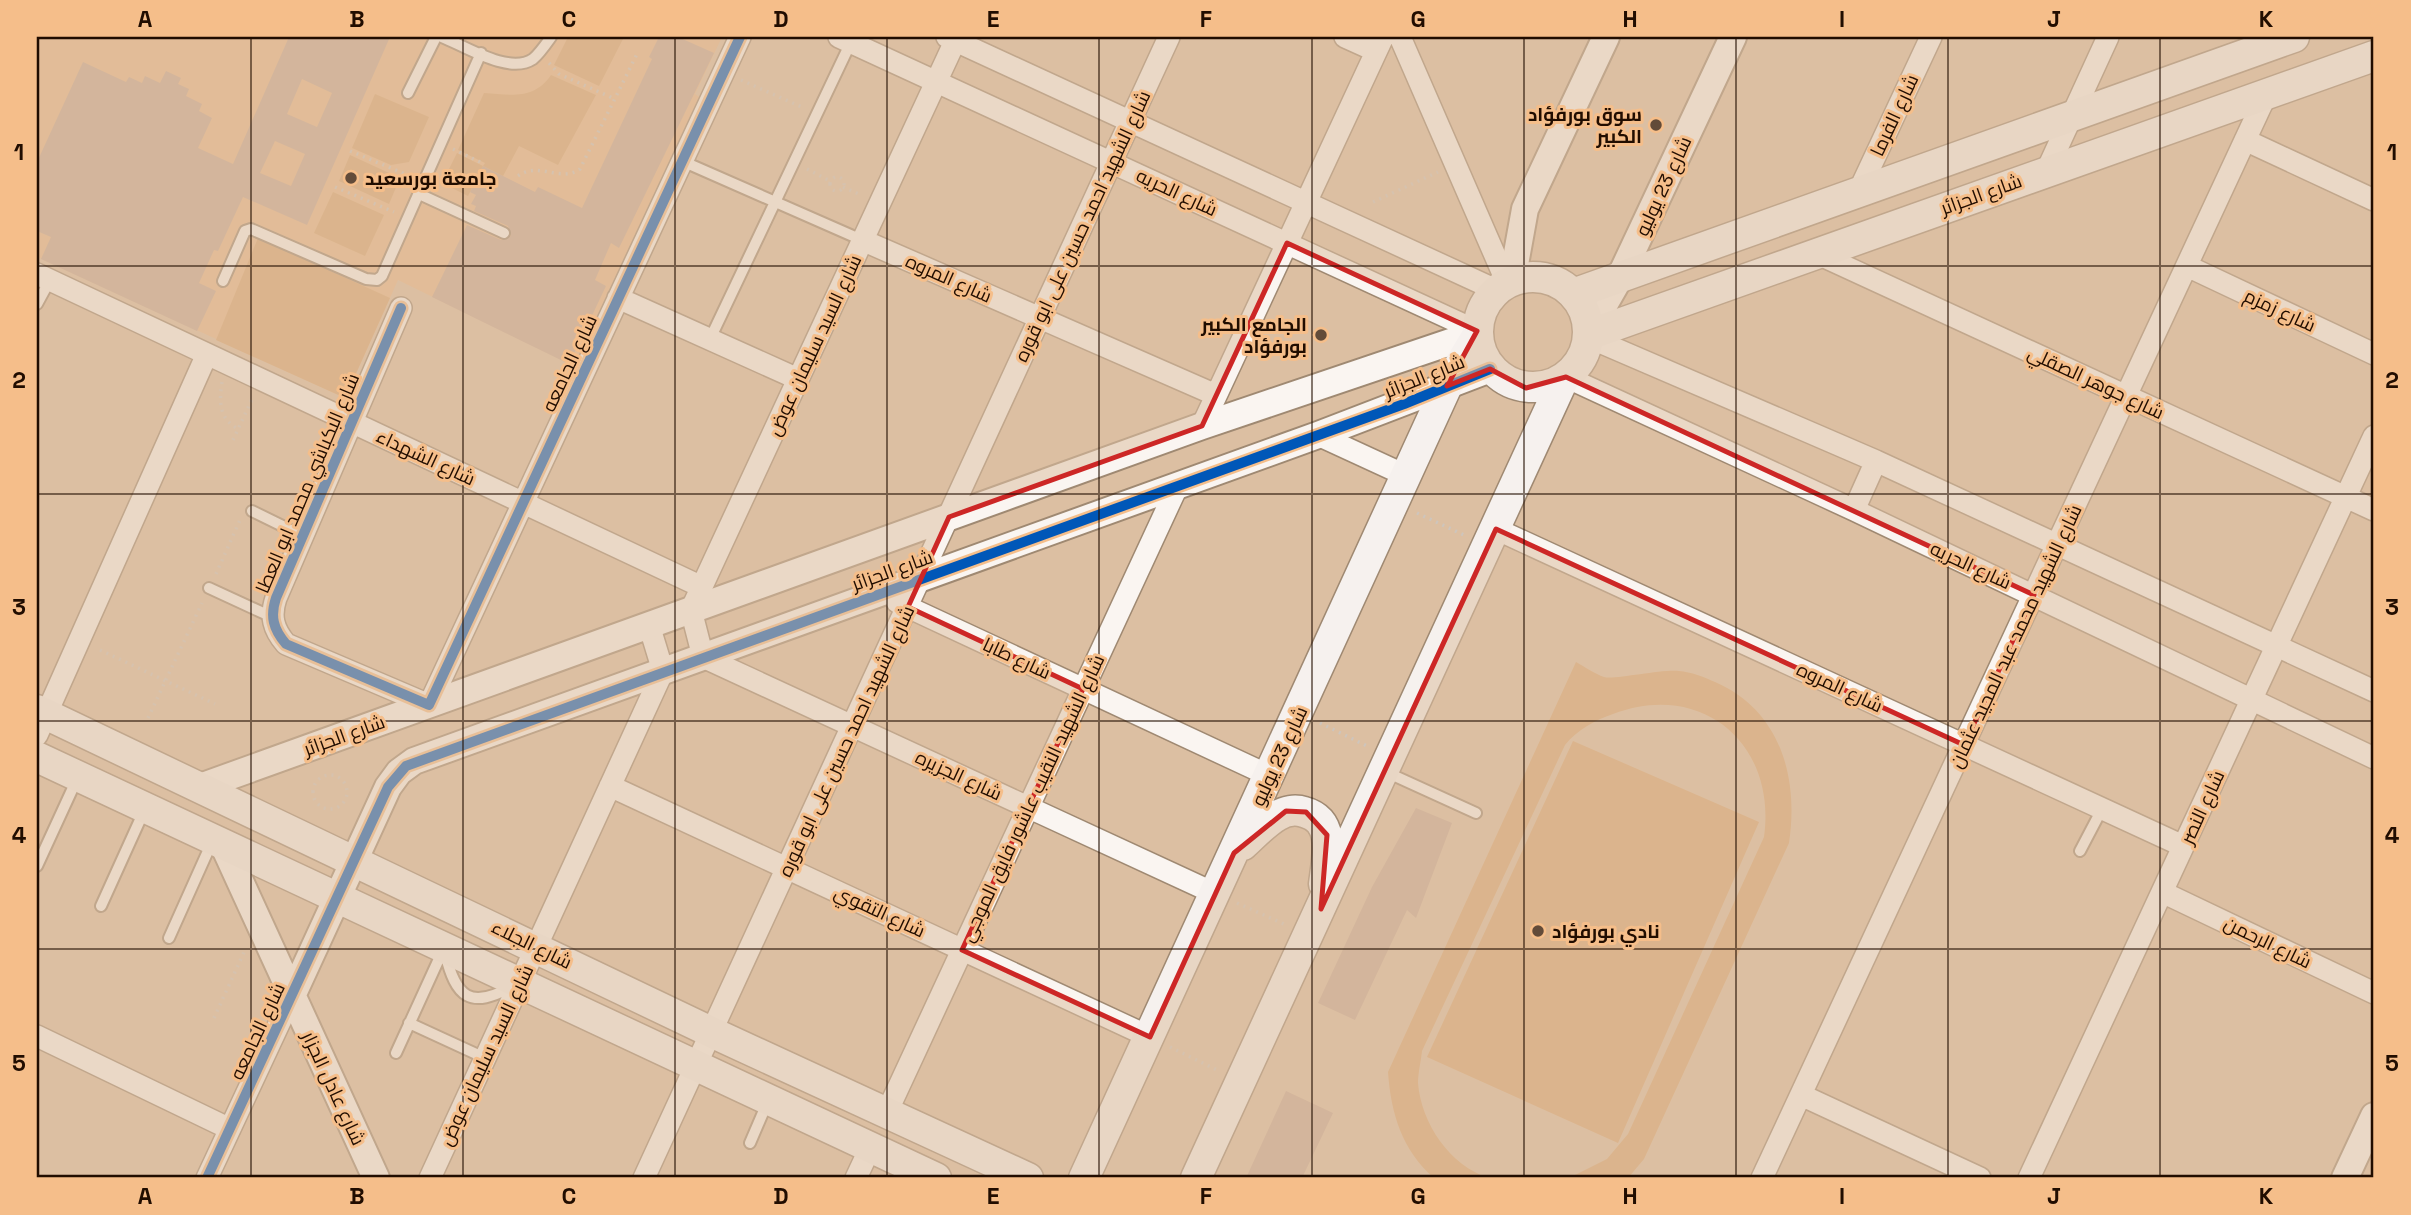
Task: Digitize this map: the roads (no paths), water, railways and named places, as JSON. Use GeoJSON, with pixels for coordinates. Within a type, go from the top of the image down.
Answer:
{"type":"FeatureCollection","features":[{"type":"Feature","properties":{"kind":"main road"},"geometry":{"type":"LineString","coordinates":[[1573,294],[2294,37]]}},
{"type":"Feature","properties":{"kind":"main road","name":"شارع الجزائر"},"geometry":{"type":"LineString","coordinates":[[1588,335],[2374,55]]}},
{"type":"Feature","properties":{"kind":"main road"},"geometry":{"type":"LineString","coordinates":[[1196,1178],[1565,378],[1585,352],[1588,335],[1584,312],[1573,294],[1551,280],[1538,277],[1505,285],[1482,309],[1477,333],[1481,353],[1490,369],[1512,384],[1526,388],[1552,384],[1565,378]]}},
{"type":"Feature","properties":{"kind":"main road","name":"شارع 23 يوليو"},"geometry":{"type":"LineString","coordinates":[[1084,1178],[1447,386],[1477,333]]}},
{"type":"Feature","properties":{"kind":"main road","name":"شارع الجلاء"},"geometry":{"type":"LineString","coordinates":[[40,720],[200,787],[711,1032],[1028,1178]]}},
{"type":"Feature","properties":{"kind":"main road","name":"شارع الجلاء"},"geometry":{"type":"LineString","coordinates":[[37,757],[519,982],[695,1068],[936,1178]]}},
{"type":"Feature","properties":{"kind":"main road"},"geometry":{"type":"LineString","coordinates":[[1234,853],[1286,811],[1307,812],[1315,818],[1323,826],[1328,845],[1315,922]]}},
{"type":"Feature","properties":{"kind":"street","name":"شارع الجامعه"},"geometry":{"type":"LineString","coordinates":[[429,705],[740,37]]}},
{"type":"Feature","properties":{"kind":"street","name":"شارع الشهيد احمد حسين على ابو قوره"},"geometry":{"type":"LineString","coordinates":[[644,1178],[1169,37]]}},
{"type":"Feature","properties":{"kind":"street"},"geometry":{"type":"LineString","coordinates":[[1202,426],[1380,44],[1345,37]]}},
{"type":"Feature","properties":{"kind":"street"},"geometry":{"type":"LineString","coordinates":[[1401,37],[1505,285]]}},
{"type":"Feature","properties":{"kind":"street"},"geometry":{"type":"LineString","coordinates":[[1505,285],[1525,209],[1606,37]]}},
{"type":"Feature","properties":{"kind":"street","name":"شارع 23 يوليو"},"geometry":{"type":"LineString","coordinates":[[1588,335],[1620,277],[1733,37]]}},
{"type":"Feature","properties":{"kind":"street","name":"شارع الفرما"},"geometry":{"type":"LineString","coordinates":[[1858,193],[1931,37]]}},
{"type":"Feature","properties":{"kind":"street"},"geometry":{"type":"LineString","coordinates":[[2046,170],[2108,37]]}},
{"type":"Feature","properties":{"kind":"street"},"geometry":{"type":"LineString","coordinates":[[953,38],[1306,203],[1505,285]]}},
{"type":"Feature","properties":{"kind":"street","name":"شارع السيد سليمان عوض"},"geometry":{"type":"LineString","coordinates":[[697,598],[953,38]]}},
{"type":"Feature","properties":{"kind":"street","name":"شارع الحريه"},"geometry":{"type":"LineString","coordinates":[[845,40],[1477,333]]}},
{"type":"Feature","properties":{"kind":"street","name":"شارع الشهيد محمد عبد المجيد عثمان"},"geometry":{"type":"LineString","coordinates":[[1762,1178],[2267,93]]}},
{"type":"Feature","properties":{"kind":"street"},"geometry":{"type":"LineString","coordinates":[[2245,140],[2374,200]]}},
{"type":"Feature","properties":{"kind":"street","name":"شارع المروه"},"geometry":{"type":"LineString","coordinates":[[862,240],[1216,395]]}},
{"type":"Feature","properties":{"kind":"street","name":"شارع جوهر الصقلي"},"geometry":{"type":"LineString","coordinates":[[1818,254],[2374,509]]}},
{"type":"Feature","properties":{"kind":"street","name":"شارع زمزم"},"geometry":{"type":"LineString","coordinates":[[2187,266],[2374,354]]}},
{"type":"Feature","properties":{"kind":"street","name":"شارع الشهداء"},"geometry":{"type":"LineString","coordinates":[[43,277],[523,503],[697,598]]}},
{"type":"Feature","properties":{"kind":"street"},"geometry":{"type":"LineString","coordinates":[[618,298],[798,379]]}},
{"type":"Feature","properties":{"kind":"street","name":"شارع البكباشي محمد ابو العطا"},"geometry":{"type":"LineString","coordinates":[[401,308],[276,598],[272,617],[274,627],[286,644],[429,705]]}},
{"type":"Feature","properties":{"kind":"street","name":"شارع الجزائر"},"geometry":{"type":"LineString","coordinates":[[200,787],[649,625],[697,598],[949,517],[1202,426],[1477,333]]}},
{"type":"Feature","properties":{"kind":"street"},"geometry":{"type":"LineString","coordinates":[[1588,335],[1875,461],[2374,691]]}},
{"type":"Feature","properties":{"kind":"street"},"geometry":{"type":"LineString","coordinates":[[40,720],[217,359]]}},
{"type":"Feature","properties":{"kind":"street","name":"شارع الجزائر"},"geometry":{"type":"LineString","coordinates":[[356,860],[388,787],[406,766],[1318,435],[1490,369]]}},
{"type":"Feature","properties":{"kind":"street","name":"شارع الحريه"},"geometry":{"type":"LineString","coordinates":[[1565,378],[1854,510],[2374,758]]}},
{"type":"Feature","properties":{"kind":"street"},"geometry":{"type":"LineString","coordinates":[[1318,435],[1401,490]]}},
{"type":"Feature","properties":{"kind":"street","name":"شارع النصر"},"geometry":{"type":"LineString","coordinates":[[2029,1178],[2374,436]]}},
{"type":"Feature","properties":{"kind":"street"},"geometry":{"type":"LineString","coordinates":[[1854,510],[1875,461]]}},
{"type":"Feature","properties":{"kind":"street","name":"شارع الشهيد النقيب عاشور فايق الموجي"},"geometry":{"type":"LineString","coordinates":[[887,1112],[1178,485]]}},
{"type":"Feature","properties":{"kind":"street","name":"شارع المروه"},"geometry":{"type":"LineString","coordinates":[[1492,537],[1964,745],[2183,846]]}},
{"type":"Feature","properties":{"kind":"street","name":"شارع طابا"},"geometry":{"type":"LineString","coordinates":[[878,593],[1270,776]]}},
{"type":"Feature","properties":{"kind":"street"},"geometry":{"type":"LineString","coordinates":[[697,598],[703,657]]}},
{"type":"Feature","properties":{"kind":"street"},"geometry":{"type":"LineString","coordinates":[[649,625],[663,671]]}},
{"type":"Feature","properties":{"kind":"street","name":"شارع الجزيره"},"geometry":{"type":"LineString","coordinates":[[703,657],[1216,894]]}},
{"type":"Feature","properties":{"kind":"street","name":"شارع السيد سليمان عوض"},"geometry":{"type":"LineString","coordinates":[[430,1178],[663,671]]}},
{"type":"Feature","properties":{"kind":"street","name":"شارع التقوي"},"geometry":{"type":"LineString","coordinates":[[610,786],[1150,1037]]}},
{"type":"Feature","properties":{"kind":"street","name":"شارع عادل الجزار"},"geometry":{"type":"LineString","coordinates":[[218,842],[258,922],[376,1178]]}},
{"type":"Feature","properties":{"kind":"street","name":"شارع الجامعه"},"geometry":{"type":"LineString","coordinates":[[207,1178],[356,860]]}},
{"type":"Feature","properties":{"kind":"street","name":"شارع الرحمن"},"geometry":{"type":"LineString","coordinates":[[2162,892],[2374,993]]}},
{"type":"Feature","properties":{"kind":"street"},"geometry":{"type":"LineString","coordinates":[[37,1036],[230,1129]]}},
{"type":"Feature","properties":{"kind":"street"},"geometry":{"type":"LineString","coordinates":[[1801,1095],[1980,1178]]}},
{"type":"Feature","properties":{"kind":"street"},"geometry":{"type":"LineString","coordinates":[[2345,1178],[2374,1116]]}},
{"type":"Feature","properties":{"kind":"street"},"geometry":{"type":"LineString","coordinates":[[856,1178],[870,1148]]}},
{"type":"Feature","properties":{"kind":"lane"},"geometry":{"type":"LineString","coordinates":[[408,93],[432,40],[436,37]]}},
{"type":"Feature","properties":{"kind":"lane"},"geometry":{"type":"LineString","coordinates":[[442,37],[508,63],[521,64],[542,49],[551,37]]}},
{"type":"Feature","properties":{"kind":"lane"},"geometry":{"type":"LineString","coordinates":[[710,339],[817,114],[845,40]]}},
{"type":"Feature","properties":{"kind":"lane"},"geometry":{"type":"LineString","coordinates":[[223,281],[245,231],[251,229],[366,279],[377,280],[385,271],[481,53]]}},
{"type":"Feature","properties":{"kind":"lane","name":"شارع المروه"},"geometry":{"type":"LineString","coordinates":[[682,161],[862,240]]}},
{"type":"Feature","properties":{"kind":"lane"},"geometry":{"type":"LineString","coordinates":[[422,188],[504,233]]}},
{"type":"Feature","properties":{"kind":"lane"},"geometry":{"type":"LineString","coordinates":[[37,304],[43,277]]}},
{"type":"Feature","properties":{"kind":"lane"},"geometry":{"type":"LineString","coordinates":[[252,511],[303,536]]}},
{"type":"Feature","properties":{"kind":"lane"},"geometry":{"type":"LineString","coordinates":[[209,589],[272,617]]}},
{"type":"Feature","properties":{"kind":"lane"},"geometry":{"type":"LineString","coordinates":[[1388,764],[1476,813]]}},
{"type":"Feature","properties":{"kind":"lane"},"geometry":{"type":"LineString","coordinates":[[37,866],[78,777]]}},
{"type":"Feature","properties":{"kind":"lane"},"geometry":{"type":"LineString","coordinates":[[101,906],[145,808]]}},
{"type":"Feature","properties":{"kind":"lane"},"geometry":{"type":"LineString","coordinates":[[2080,851],[2102,809]]}},
{"type":"Feature","properties":{"kind":"lane"},"geometry":{"type":"LineString","coordinates":[[169,938],[218,842]]}},
{"type":"Feature","properties":{"kind":"lane"},"geometry":{"type":"LineString","coordinates":[[396,1053],[444,947]]}},
{"type":"Feature","properties":{"kind":"lane"},"geometry":{"type":"LineString","coordinates":[[410,1023],[485,1058]]}},
{"type":"Feature","properties":{"kind":"lane"},"geometry":{"type":"LineString","coordinates":[[750,1143],[768,1101]]}},
{"type":"Feature","properties":{"kind":"place","name":"سوق بورفؤاد الكبير"},"geometry":{"type":"Point","coordinates":[1656,125]}},
{"type":"Feature","properties":{"kind":"place","name":"جامعة بورسعيد"},"geometry":{"type":"Point","coordinates":[351,178]}},
{"type":"Feature","properties":{"kind":"place","name":"الجامع الكبير بورفؤاد"},"geometry":{"type":"Point","coordinates":[1321,335]}},
{"type":"Feature","properties":{"kind":"place","name":"نادي بورفؤاد"},"geometry":{"type":"Point","coordinates":[1538,931]}}]}
